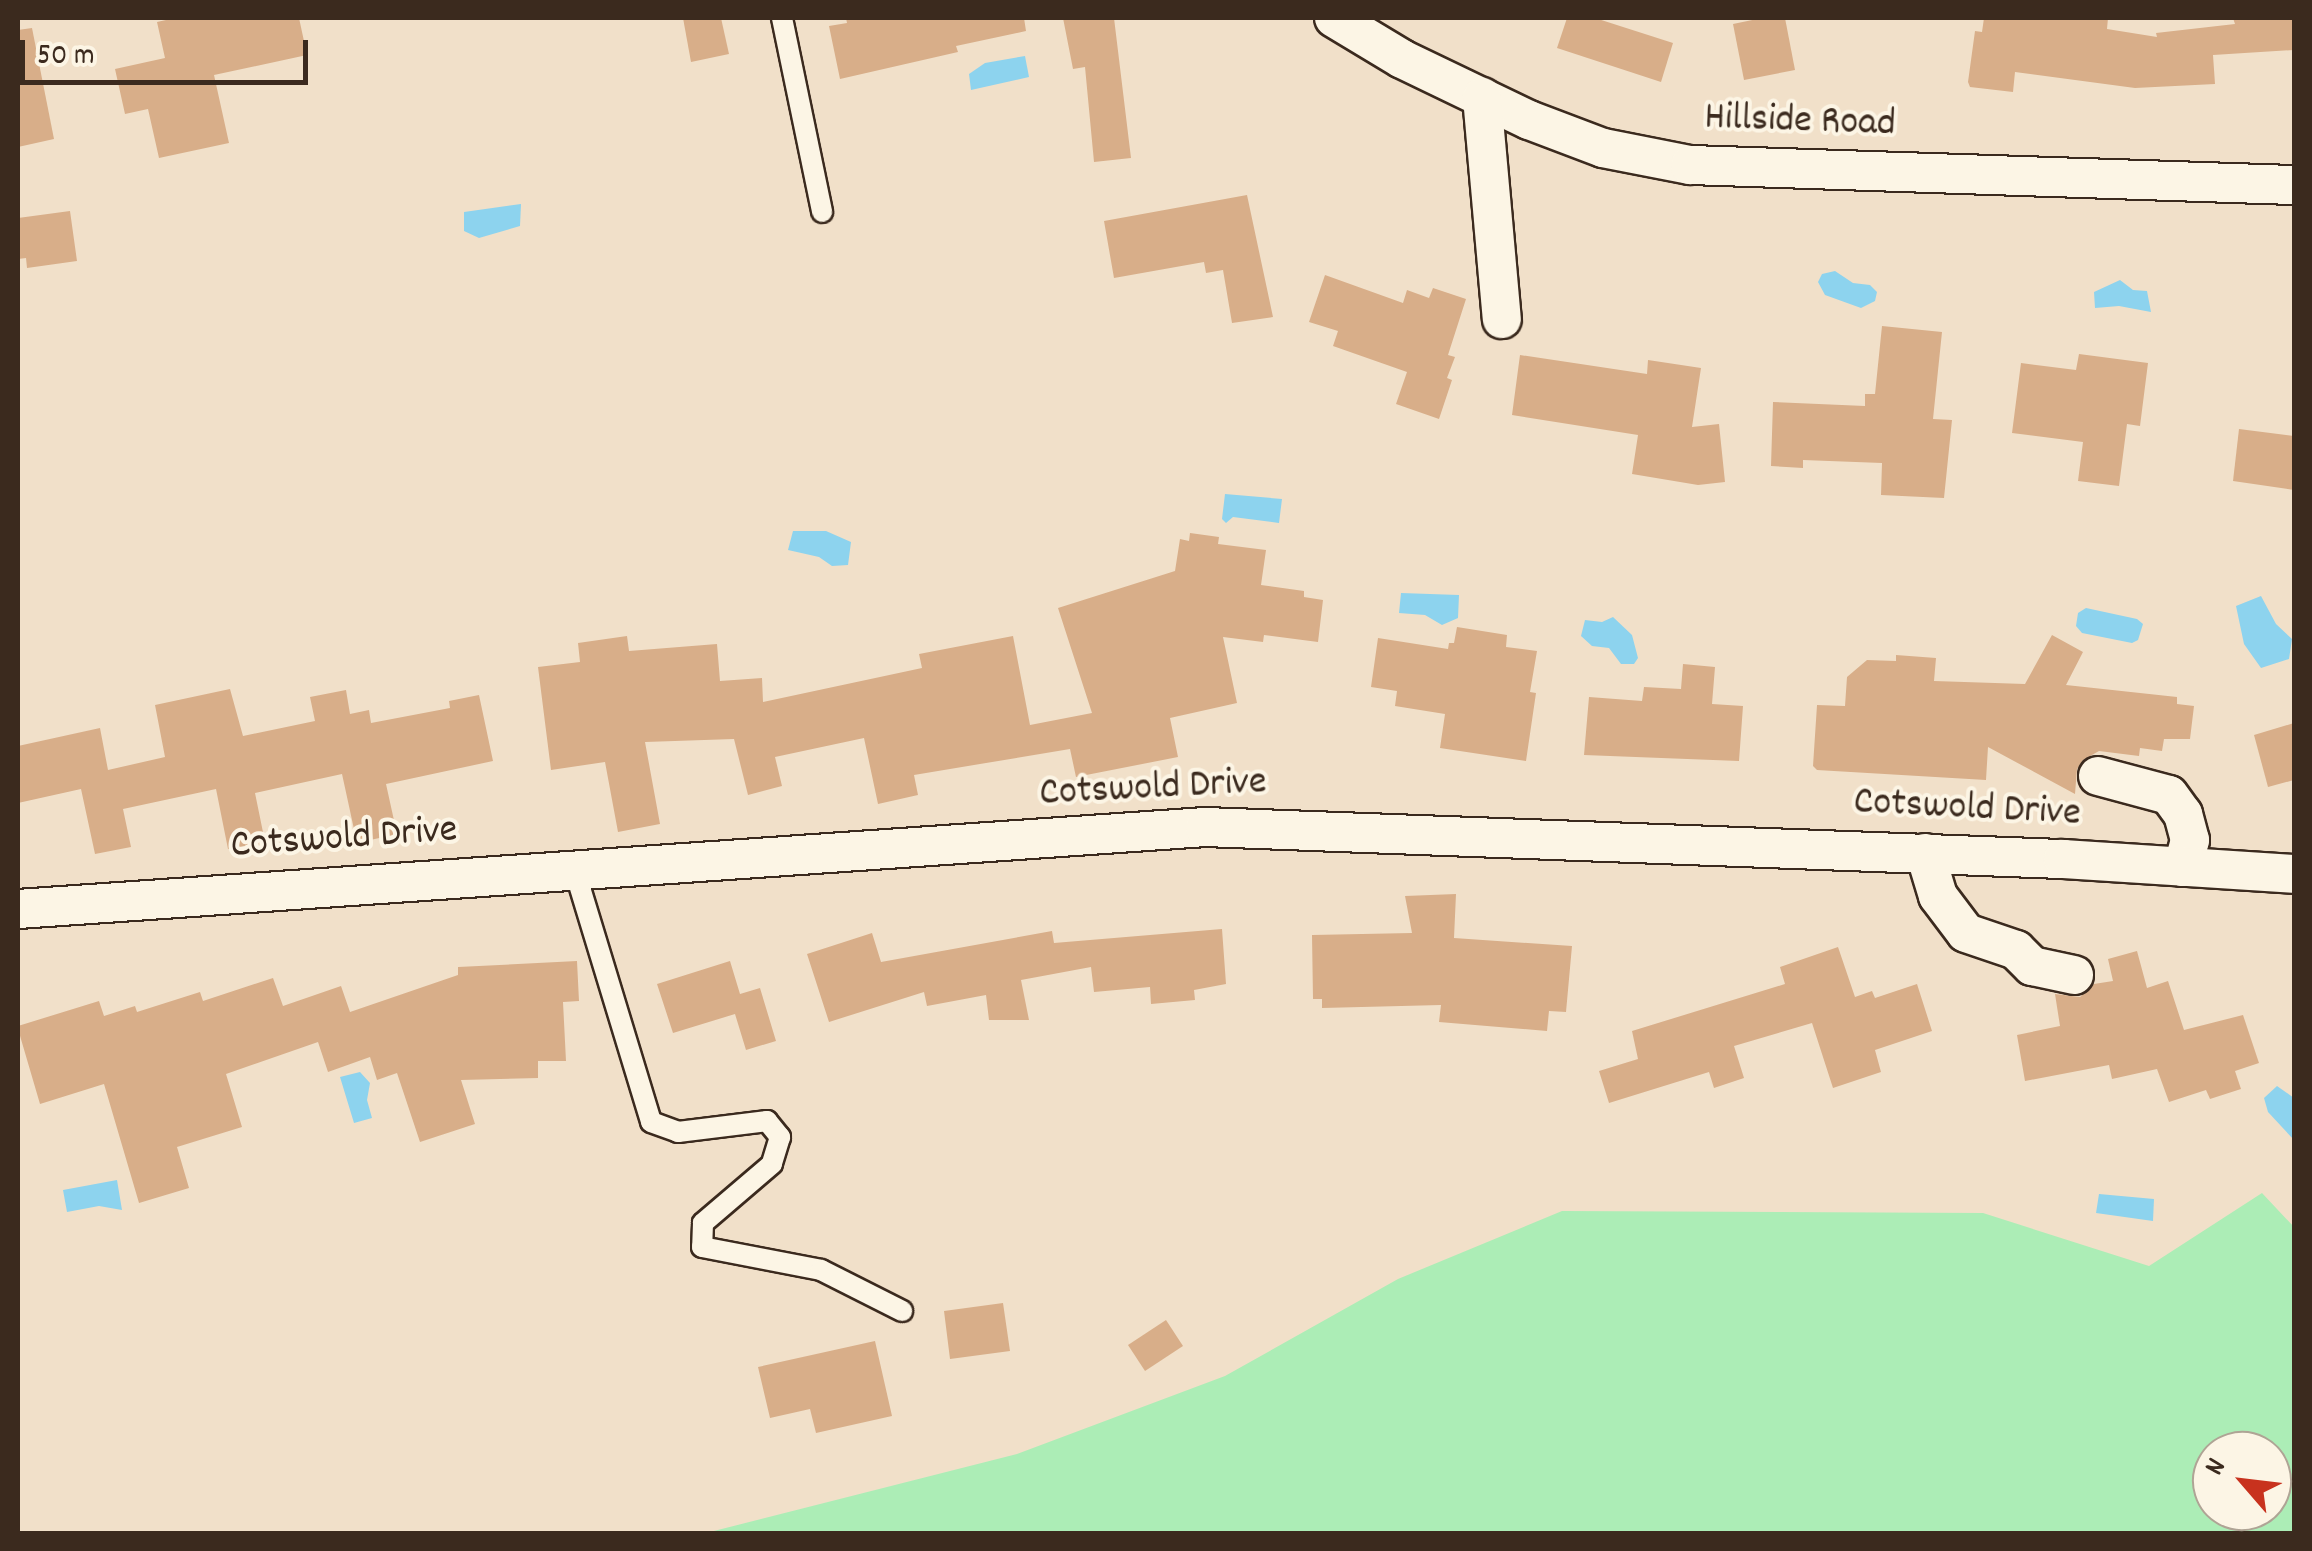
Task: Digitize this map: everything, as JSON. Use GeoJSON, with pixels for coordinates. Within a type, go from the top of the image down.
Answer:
{"type":"FeatureCollection","features":[{"type":"Feature","properties":{"kind":"street","name":"Hillside Road"},"geometry":{"type":"LineString","coordinates":[[1334,18],[1402,59],[1603,148],[1690,165],[2294,185]]}},
{"type":"Feature","properties":{"kind":"street"},"geometry":{"type":"LineString","coordinates":[[1482,97],[1502,319]]}},
{"type":"Feature","properties":{"kind":"street"},"geometry":{"type":"LineString","coordinates":[[2098,776],[2169,796],[2184,814],[2190,840],[2183,867]]}},
{"type":"Feature","properties":{"kind":"street","name":"Cotswold Drive"},"geometry":{"type":"LineString","coordinates":[[18,909],[1205,827],[1925,853],[2294,874]]}},
{"type":"Feature","properties":{"kind":"street"},"geometry":{"type":"LineString","coordinates":[[1925,853],[1938,896],[1966,933],[2016,950],[2032,966],[2074,975]]}},
{"type":"Feature","properties":{"kind":"lane"},"geometry":{"type":"LineString","coordinates":[[782,18],[822,212]]}},
{"type":"Feature","properties":{"kind":"lane"},"geometry":{"type":"LineString","coordinates":[[574,868],[651,1122],[678,1132],[767,1121],[780,1137],[772,1164],[703,1223],[702,1247],[822,1270],[902,1311]]}},
{"type":"Feature","properties":{"kind":"green space"},"geometry":{"type":"Polygon","coordinates":[[[2262,1193],[2294,1227],[2294,1533],[706,1533],[1017,1454],[1225,1376],[1398,1279],[1562,1211],[1983,1213],[2149,1266],[2262,1193]]]}},
{"type":"Feature","properties":{"kind":"water"},"geometry":{"type":"Polygon","coordinates":[[[1025,56],[1029,77],[971,90],[969,74],[985,63],[1025,56]]]}},
{"type":"Feature","properties":{"kind":"water"},"geometry":{"type":"Polygon","coordinates":[[[521,204],[520,226],[479,238],[464,231],[464,212],[521,204]]]}},
{"type":"Feature","properties":{"kind":"water"},"geometry":{"type":"Polygon","coordinates":[[[1835,271],[1853,283],[1870,285],[1877,292],[1875,301],[1861,308],[1825,295],[1818,282],[1822,274],[1835,271]]]}},
{"type":"Feature","properties":{"kind":"water"},"geometry":{"type":"Polygon","coordinates":[[[2120,280],[2133,290],[2147,291],[2151,312],[2119,306],[2095,308],[2094,292],[2120,280]]]}},
{"type":"Feature","properties":{"kind":"water"},"geometry":{"type":"Polygon","coordinates":[[[1225,494],[1282,499],[1279,523],[1233,517],[1226,523],[1222,519],[1225,494]]]}},
{"type":"Feature","properties":{"kind":"water"},"geometry":{"type":"Polygon","coordinates":[[[793,531],[826,531],[851,542],[848,565],[832,566],[819,557],[788,550],[793,531]]]}},
{"type":"Feature","properties":{"kind":"water"},"geometry":{"type":"Polygon","coordinates":[[[1401,593],[1459,595],[1458,618],[1442,625],[1425,615],[1399,613],[1401,593]]]}},
{"type":"Feature","properties":{"kind":"water"},"geometry":{"type":"Polygon","coordinates":[[[2261,596],[2276,624],[2292,639],[2289,659],[2261,668],[2244,644],[2236,606],[2261,596]]]}},
{"type":"Feature","properties":{"kind":"water"},"geometry":{"type":"Polygon","coordinates":[[[2086,608],[2137,619],[2143,624],[2138,640],[2132,643],[2082,633],[2076,626],[2078,613],[2086,608]]]}},
{"type":"Feature","properties":{"kind":"water"},"geometry":{"type":"Polygon","coordinates":[[[1613,617],[1632,635],[1638,658],[1634,664],[1621,664],[1609,648],[1592,646],[1581,636],[1585,620],[1602,622],[1613,617]]]}},
{"type":"Feature","properties":{"kind":"water"},"geometry":{"type":"Polygon","coordinates":[[[360,1072],[370,1083],[367,1100],[372,1118],[354,1123],[340,1077],[360,1072]]]}},
{"type":"Feature","properties":{"kind":"water"},"geometry":{"type":"Polygon","coordinates":[[[2277,1086],[2294,1098],[2294,1140],[2268,1112],[2264,1098],[2277,1086]]]}},
{"type":"Feature","properties":{"kind":"water"},"geometry":{"type":"Polygon","coordinates":[[[117,1180],[122,1210],[99,1206],[67,1212],[63,1190],[117,1180]]]}},
{"type":"Feature","properties":{"kind":"water"},"geometry":{"type":"Polygon","coordinates":[[[2099,1194],[2154,1199],[2153,1221],[2096,1213],[2099,1194]]]}},
{"type":"Feature","properties":{"kind":"building"},"geometry":{"type":"Polygon","coordinates":[[[175,18],[299,18],[307,55],[214,75],[229,143],[159,158],[148,109],[125,114],[115,69],[165,58],[157,22],[175,18]]]}},
{"type":"Feature","properties":{"kind":"building"},"geometry":{"type":"Polygon","coordinates":[[[683,18],[721,18],[729,54],[691,62],[683,18]]]}},
{"type":"Feature","properties":{"kind":"building"},"geometry":{"type":"Polygon","coordinates":[[[846,18],[1024,18],[1026,31],[956,46],[958,52],[840,79],[829,26],[847,23],[846,18]]]}},
{"type":"Feature","properties":{"kind":"building"},"geometry":{"type":"Polygon","coordinates":[[[1063,18],[1114,18],[1131,158],[1094,162],[1085,67],[1073,69],[1063,18]]]}},
{"type":"Feature","properties":{"kind":"building"},"geometry":{"type":"Polygon","coordinates":[[[1567,18],[1595,18],[1673,43],[1661,82],[1557,48],[1567,18]]]}},
{"type":"Feature","properties":{"kind":"building"},"geometry":{"type":"Polygon","coordinates":[[[1785,18],[1795,70],[1744,80],[1733,24],[1785,18]]]}},
{"type":"Feature","properties":{"kind":"building"},"geometry":{"type":"Polygon","coordinates":[[[1984,18],[2108,18],[2107,29],[2157,37],[2156,33],[2235,24],[2233,18],[2294,18],[2294,50],[2213,55],[2215,84],[2135,88],[2015,72],[2013,92],[1970,87],[1968,82],[1975,31],[1982,32],[1984,18]]]}},
{"type":"Feature","properties":{"kind":"building"},"geometry":{"type":"Polygon","coordinates":[[[32,28],[54,139],[18,147],[18,30],[32,28]]]}},
{"type":"Feature","properties":{"kind":"building"},"geometry":{"type":"Polygon","coordinates":[[[1247,195],[1273,317],[1232,323],[1223,270],[1206,273],[1204,262],[1114,278],[1104,221],[1247,195]]]}},
{"type":"Feature","properties":{"kind":"building"},"geometry":{"type":"Polygon","coordinates":[[[70,211],[77,261],[27,268],[26,258],[18,259],[18,218],[70,211]]]}},
{"type":"Feature","properties":{"kind":"building"},"geometry":{"type":"Polygon","coordinates":[[[1325,275],[1403,303],[1407,290],[1429,298],[1433,288],[1466,299],[1448,355],[1455,357],[1447,378],[1452,380],[1439,419],[1396,404],[1407,372],[1333,346],[1338,331],[1309,322],[1325,275]]]}},
{"type":"Feature","properties":{"kind":"building"},"geometry":{"type":"Polygon","coordinates":[[[1882,326],[1942,332],[1933,419],[1952,420],[1944,498],[1881,495],[1882,463],[1803,460],[1803,468],[1771,466],[1773,402],[1865,406],[1865,394],[1875,394],[1882,326]]]}},
{"type":"Feature","properties":{"kind":"building"},"geometry":{"type":"Polygon","coordinates":[[[2079,354],[2148,363],[2140,426],[2127,424],[2119,486],[2078,481],[2083,442],[2012,433],[2021,363],[2076,370],[2079,354]]]}},
{"type":"Feature","properties":{"kind":"building"},"geometry":{"type":"Polygon","coordinates":[[[1520,355],[1647,374],[1648,360],[1701,368],[1692,427],[1719,424],[1725,482],[1698,485],[1632,474],[1638,435],[1512,415],[1520,355]]]}},
{"type":"Feature","properties":{"kind":"building"},"geometry":{"type":"Polygon","coordinates":[[[2239,429],[2294,436],[2294,490],[2233,481],[2239,429]]]}},
{"type":"Feature","properties":{"kind":"building"},"geometry":{"type":"Polygon","coordinates":[[[1190,533],[1219,537],[1218,544],[1266,550],[1261,585],[1304,591],[1304,597],[1323,600],[1318,642],[1264,635],[1263,642],[1223,637],[1237,703],[1170,718],[1178,757],[1076,777],[1070,749],[914,775],[918,795],[878,804],[864,738],[775,757],[782,786],[748,795],[734,739],[645,742],[660,824],[618,832],[605,762],[551,770],[538,667],[580,662],[578,643],[627,636],[629,651],[717,644],[720,681],[762,678],[763,702],[922,668],[919,654],[1013,636],[1030,725],[1092,713],[1058,608],[1175,571],[1180,539],[1189,541],[1190,533]]]}},
{"type":"Feature","properties":{"kind":"building"},"geometry":{"type":"Polygon","coordinates":[[[1457,627],[1507,635],[1506,647],[1537,651],[1530,692],[1536,693],[1526,761],[1440,748],[1445,714],[1395,706],[1397,691],[1371,687],[1378,638],[1448,649],[1449,643],[1454,643],[1457,627]]]}},
{"type":"Feature","properties":{"kind":"building"},"geometry":{"type":"Polygon","coordinates":[[[2052,635],[2083,652],[2066,685],[2177,697],[2177,704],[2194,706],[2190,739],[2164,739],[2162,751],[2140,748],[2139,756],[2099,751],[2083,760],[2077,769],[2075,794],[1988,747],[1986,780],[1817,770],[1813,766],[1817,705],[1845,706],[1847,677],[1867,660],[1896,661],[1896,655],[1936,658],[1934,681],[2025,684],[2052,635]]]}},
{"type":"Feature","properties":{"kind":"building"},"geometry":{"type":"Polygon","coordinates":[[[1683,664],[1715,667],[1712,704],[1743,706],[1739,761],[1584,755],[1589,697],[1642,701],[1644,687],[1681,689],[1683,664]]]}},
{"type":"Feature","properties":{"kind":"building"},"geometry":{"type":"Polygon","coordinates":[[[230,689],[243,736],[315,721],[310,697],[346,690],[350,714],[369,710],[371,723],[450,708],[449,701],[479,695],[493,761],[386,784],[397,834],[357,843],[342,774],[255,793],[265,842],[228,849],[216,789],[123,809],[131,847],[95,854],[81,789],[18,803],[18,746],[100,728],[108,770],[165,757],[155,705],[230,689]]]}},
{"type":"Feature","properties":{"kind":"building"},"geometry":{"type":"Polygon","coordinates":[[[2294,723],[2294,780],[2268,787],[2254,735],[2294,723]]]}},
{"type":"Feature","properties":{"kind":"building"},"geometry":{"type":"Polygon","coordinates":[[[1456,894],[1454,938],[1572,946],[1566,1012],[1549,1011],[1547,1031],[1439,1022],[1441,1005],[1322,1008],[1322,999],[1313,999],[1312,935],[1412,933],[1405,896],[1456,894]]]}},
{"type":"Feature","properties":{"kind":"building"},"geometry":{"type":"Polygon","coordinates":[[[1222,929],[1226,984],[1194,990],[1195,1000],[1151,1004],[1150,987],[1094,992],[1091,967],[1021,980],[1029,1020],[989,1020],[986,995],[927,1006],[924,992],[829,1022],[807,954],[872,933],[881,962],[1052,931],[1054,943],[1222,929]]]}},
{"type":"Feature","properties":{"kind":"building"},"geometry":{"type":"Polygon","coordinates":[[[1838,947],[1855,997],[1872,991],[1875,998],[1917,984],[1932,1031],[1875,1050],[1881,1072],[1833,1088],[1812,1023],[1734,1046],[1744,1078],[1714,1088],[1709,1072],[1609,1103],[1599,1071],[1638,1059],[1632,1031],[1785,984],[1780,967],[1838,947]]]}},
{"type":"Feature","properties":{"kind":"building"},"geometry":{"type":"Polygon","coordinates":[[[2137,951],[2147,988],[2168,981],[2184,1030],[2243,1015],[2259,1063],[2235,1071],[2241,1089],[2210,1099],[2206,1090],[2169,1102],[2157,1069],[2112,1079],[2109,1065],[2025,1081],[2017,1035],[2060,1026],[2055,994],[2080,997],[2094,984],[2113,981],[2108,959],[2137,951]]]}},
{"type":"Feature","properties":{"kind":"building"},"geometry":{"type":"Polygon","coordinates":[[[577,961],[579,1001],[563,1002],[566,1061],[538,1061],[538,1078],[461,1080],[475,1124],[420,1142],[397,1073],[377,1080],[370,1057],[328,1072],[318,1042],[226,1074],[242,1127],[177,1147],[189,1188],[139,1203],[104,1084],[40,1104],[18,1029],[99,1001],[104,1016],[135,1006],[137,1012],[200,992],[203,1001],[273,978],[283,1006],[341,986],[350,1012],[458,975],[458,967],[577,961]]]}},
{"type":"Feature","properties":{"kind":"building"},"geometry":{"type":"Polygon","coordinates":[[[730,961],[740,994],[760,988],[776,1041],[746,1050],[735,1014],[673,1033],[657,984],[730,961]]]}},
{"type":"Feature","properties":{"kind":"building"},"geometry":{"type":"Polygon","coordinates":[[[1003,1303],[1010,1351],[950,1359],[944,1311],[1003,1303]]]}},
{"type":"Feature","properties":{"kind":"building"},"geometry":{"type":"Polygon","coordinates":[[[1166,1320],[1183,1346],[1145,1371],[1128,1345],[1166,1320]]]}},
{"type":"Feature","properties":{"kind":"building"},"geometry":{"type":"Polygon","coordinates":[[[875,1341],[892,1416],[816,1433],[810,1409],[770,1418],[758,1367],[875,1341]]]}}]}
